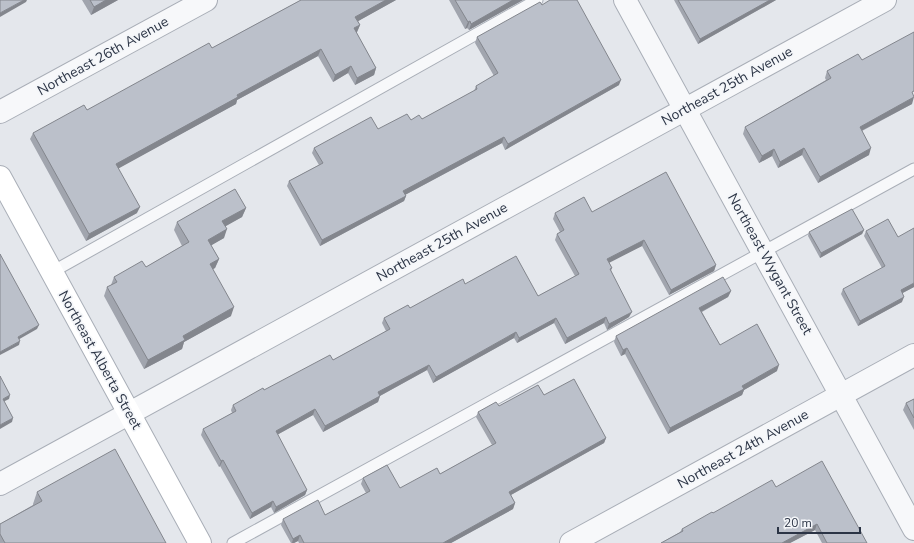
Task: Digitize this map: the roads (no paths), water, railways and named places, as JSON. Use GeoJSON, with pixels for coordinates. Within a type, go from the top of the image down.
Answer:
{"type":"FeatureCollection","features":[{"type":"Feature","properties":{"kind":"street","name":"Northeast 26th Avenue"},"geometry":{"type":"LineString","coordinates":[[0,112],[206,0]]}},
{"type":"Feature","properties":{"kind":"street","name":"Northeast Wygant Street"},"geometry":{"type":"LineString","coordinates":[[625,0],[914,529]]}},
{"type":"Feature","properties":{"kind":"street","name":"Northeast 25th Avenue"},"geometry":{"type":"LineString","coordinates":[[0,484],[885,0]]}},
{"type":"Feature","properties":{"kind":"street","name":"Northeast Alberta Street"},"geometry":{"type":"LineString","coordinates":[[0,177],[200,543]]}},
{"type":"Feature","properties":{"kind":"street","name":"Northeast 24th Avenue"},"geometry":{"type":"LineString","coordinates":[[571,543],[914,355]]}},
{"type":"Feature","properties":{"kind":"lane"},"geometry":{"type":"LineString","coordinates":[[52,272],[537,0]]}},
{"type":"Feature","properties":{"kind":"lane"},"geometry":{"type":"LineString","coordinates":[[233,543],[914,169]]}}]}
